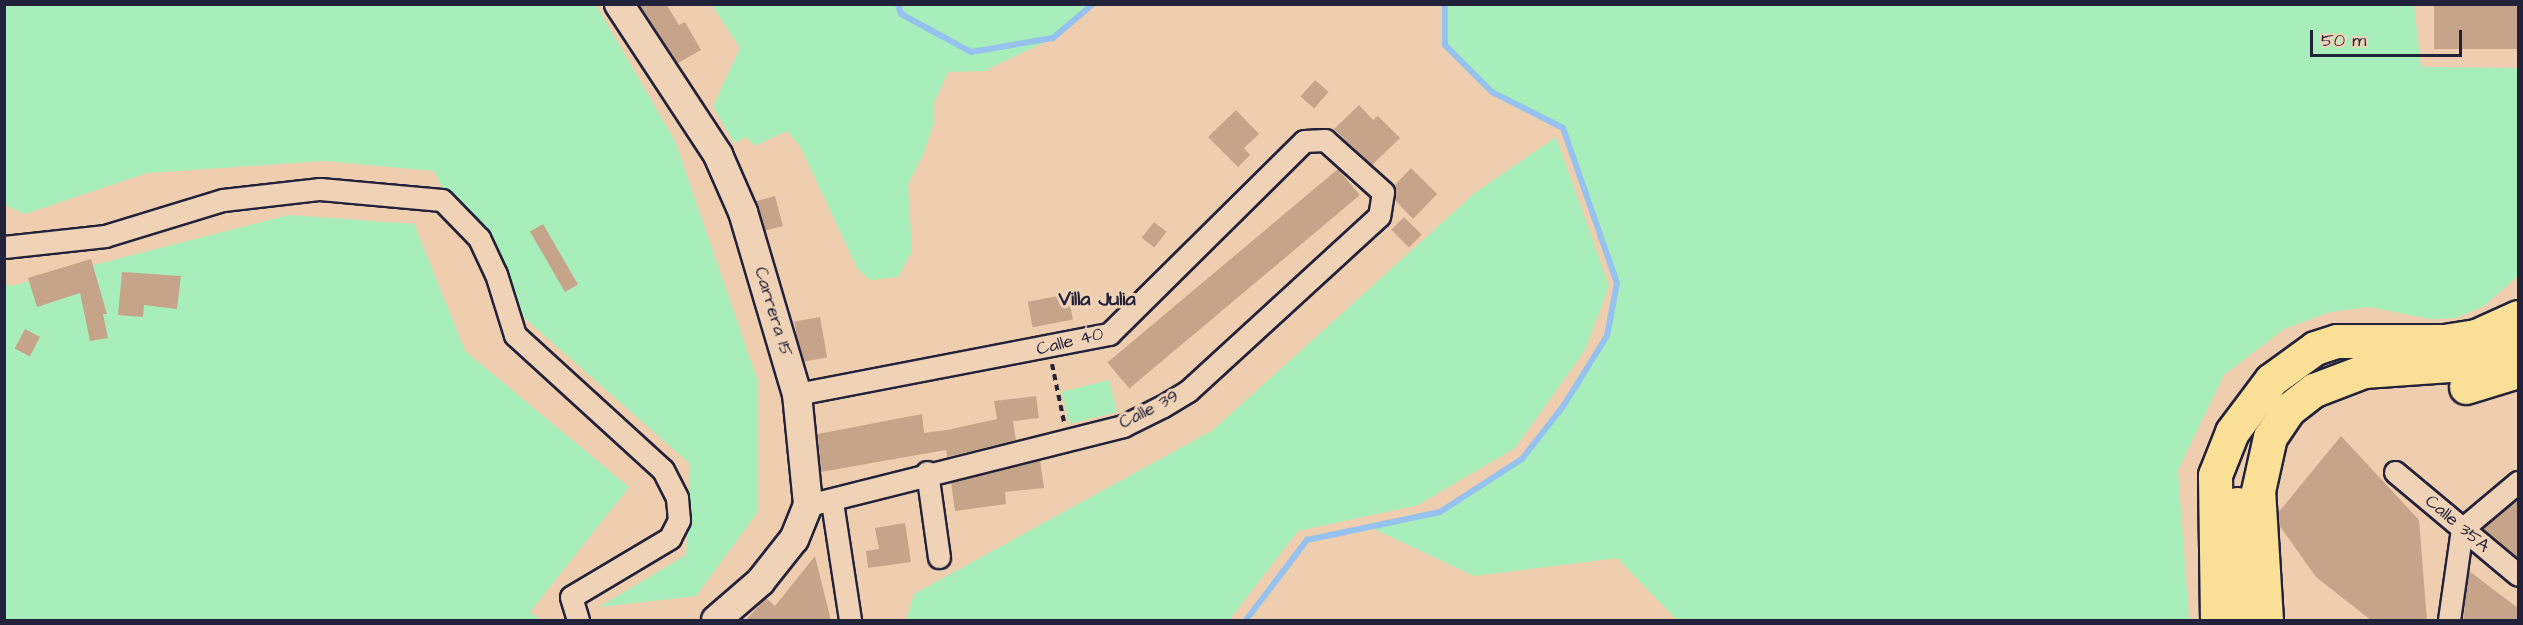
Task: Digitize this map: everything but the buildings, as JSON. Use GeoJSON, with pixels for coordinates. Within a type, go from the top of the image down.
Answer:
{"type":"FeatureCollection","features":[{"type":"Feature","properties":{"kind":"main road","name":"Carrera 15"},"geometry":{"type":"LineString","coordinates":[[619,4],[718,155],[743,212],[797,394],[820,503],[760,582],[716,621]]}},
{"type":"Feature","properties":{"kind":"main road"},"geometry":{"type":"LineString","coordinates":[[2266,621],[2258,490],[2264,453],[2288,410],[2314,390],[2383,368],[2478,363],[2513,324]]}},
{"type":"Feature","properties":{"kind":"main road"},"geometry":{"type":"LineString","coordinates":[[2217,621],[2215,475],[2232,432],[2265,387],[2292,361],[2337,341],[2444,340],[2513,324]]}},
{"type":"Feature","properties":{"kind":"main road"},"geometry":{"type":"LineString","coordinates":[[2345,381],[2436,388],[2490,382],[2518,371]]}},
{"type":"Feature","properties":{"kind":"main road"},"geometry":{"type":"LineString","coordinates":[[2242,621],[2237,526],[2241,458],[2265,387]]}},
{"type":"Feature","properties":{"kind":"street","name":"Calle 40"},"geometry":{"type":"LineString","coordinates":[[797,394],[1048,348],[1109,334],[1304,141],[1325,140],[1383,192],[1384,200]]}},
{"type":"Feature","properties":{"kind":"street"},"geometry":{"type":"LineString","coordinates":[[4,247],[105,236],[223,200],[320,189],[442,200],[479,238],[496,274],[515,335],[663,470],[676,498],[679,520],[670,538],[571,597],[578,621]]}},
{"type":"Feature","properties":{"kind":"street","name":"Calle 39"},"geometry":{"type":"LineString","coordinates":[[820,503],[927,472],[1123,426],[1188,391],[1379,216],[1384,200]]}},
{"type":"Feature","properties":{"kind":"street"},"geometry":{"type":"LineString","coordinates":[[927,472],[939,557]]}},
{"type":"Feature","properties":{"kind":"street","name":"Calle 35A"},"geometry":{"type":"LineString","coordinates":[[2395,472],[2518,575]]}},
{"type":"Feature","properties":{"kind":"street"},"geometry":{"type":"LineString","coordinates":[[2449,621],[2462,529],[2518,482]]}},
{"type":"Feature","properties":{"kind":"street"},"geometry":{"type":"LineString","coordinates":[[820,503],[850,621]]}},
{"type":"Feature","properties":{"kind":"path"},"geometry":{"type":"LineString","coordinates":[[1048,348],[1068,440]]}},
{"type":"Feature","properties":{"kind":"green space"},"geometry":{"type":"Polygon","coordinates":[[[4,5],[596,5],[675,141],[757,379],[757,513],[696,596],[599,607],[686,555],[690,464],[496,293],[434,171],[323,161],[147,173],[25,214],[5,205],[4,5]]]}},
{"type":"Feature","properties":{"kind":"green space"},"geometry":{"type":"Polygon","coordinates":[[[712,5],[1093,5],[1053,38],[984,71],[948,72],[933,105],[933,125],[923,155],[908,184],[912,251],[898,277],[870,280],[857,268],[801,148],[787,131],[755,146],[746,137],[734,143],[713,106],[740,48],[712,5]]]}},
{"type":"Feature","properties":{"kind":"green space"},"geometry":{"type":"Polygon","coordinates":[[[1445,5],[2414,5],[2421,67],[2518,68],[2518,276],[2484,306],[2456,318],[2429,319],[2370,307],[2330,312],[2284,329],[2224,375],[2178,470],[2189,620],[1677,620],[1617,558],[1474,576],[1374,529],[1440,512],[1522,459],[1564,405],[1607,336],[1617,283],[1564,128],[1492,92],[1445,45],[1445,5]]]}},
{"type":"Feature","properties":{"kind":"green space"},"geometry":{"type":"Polygon","coordinates":[[[1556,137],[1609,286],[1585,350],[1515,448],[1418,505],[1298,531],[1229,620],[906,620],[914,594],[1213,430],[1476,192],[1556,137]]]}},
{"type":"Feature","properties":{"kind":"green space"},"geometry":{"type":"Polygon","coordinates":[[[289,215],[414,224],[465,351],[629,487],[530,612],[541,620],[5,620],[4,283],[11,286],[289,215]]]}},
{"type":"Feature","properties":{"kind":"green space"},"geometry":{"type":"Polygon","coordinates":[[[1109,380],[1117,412],[1069,424],[1061,392],[1109,380]]]}},
{"type":"Feature","properties":{"kind":"waterway"},"geometry":{"type":"LineString","coordinates":[[898,4],[901,14],[971,52],[1053,38],[1093,4]]}},
{"type":"Feature","properties":{"kind":"waterway"},"geometry":{"type":"LineString","coordinates":[[1246,620],[1307,540],[1440,512],[1522,459],[1564,405],[1607,336],[1617,283],[1563,128],[1492,92],[1445,45],[1445,4]]}},
{"type":"Feature","properties":{"kind":"district","name":"Villa Julia"},"geometry":{"type":"Point","coordinates":[1097,299]}}]}
